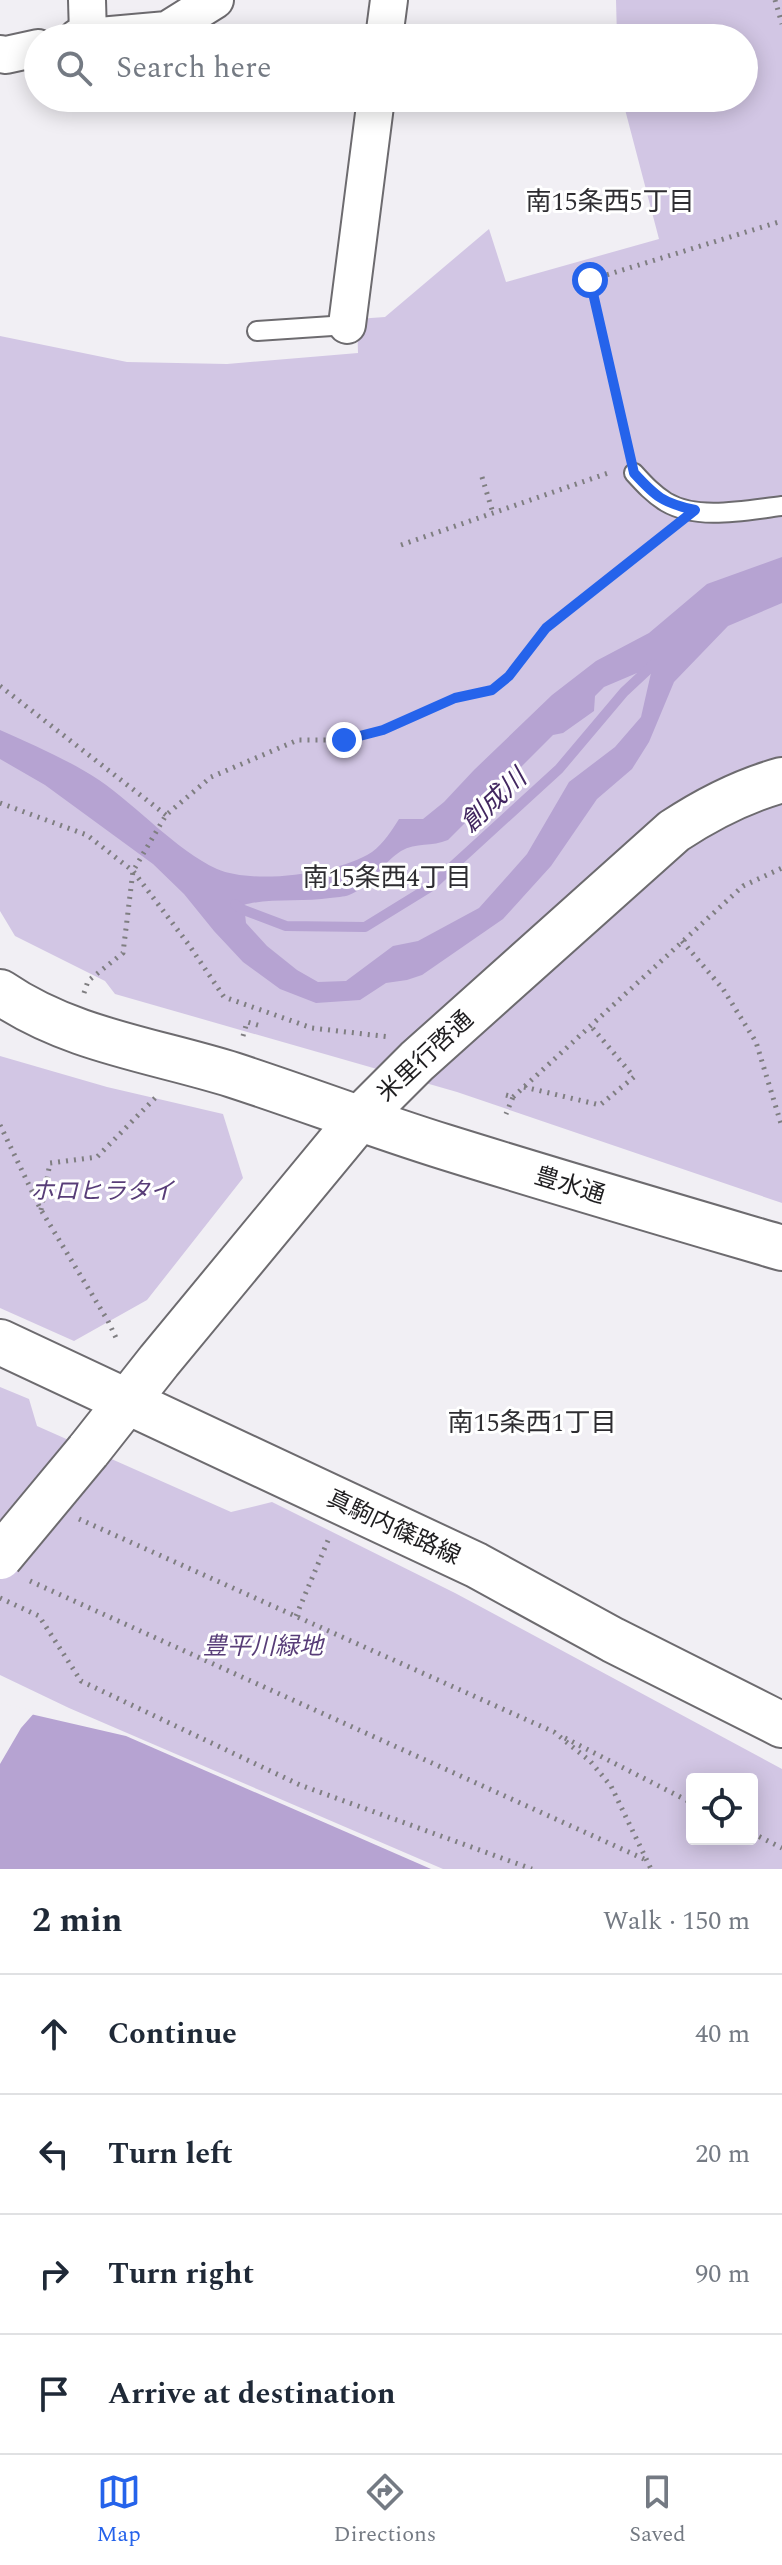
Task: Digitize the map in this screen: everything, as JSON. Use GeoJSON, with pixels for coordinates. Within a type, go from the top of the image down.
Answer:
{"type":"FeatureCollection","features":[{"type":"Feature","properties":{"kind":"street"},"geometry":{"type":"LineString","coordinates":[[84,24],[87,0]]}},
{"type":"Feature","properties":{"kind":"street"},"geometry":{"type":"LineString","coordinates":[[177,24],[215,0]]}},
{"type":"Feature","properties":{"kind":"street"},"geometry":{"type":"LineString","coordinates":[[386,24],[389,0]]}},
{"type":"Feature","properties":{"kind":"street"},"geometry":{"type":"LineString","coordinates":[[0,54],[24,51]]}},
{"type":"Feature","properties":{"kind":"street"},"geometry":{"type":"LineString","coordinates":[[347,325],[374,112]]}},
{"type":"Feature","properties":{"kind":"street","name":"米里行啓通"},"geometry":{"type":"LineString","coordinates":[[11,1567],[88,1451],[127,1400],[359,1119],[417,1061],[674,831],[709,807],[782,780]]}},
{"type":"Feature","properties":{"kind":"street","name":"豊水通"},"geometry":{"type":"LineString","coordinates":[[0,992],[50,1022],[232,1075],[443,1147],[782,1248]]}},
{"type":"Feature","properties":{"kind":"street","name":"真駒内篠路線"},"geometry":{"type":"LineString","coordinates":[[0,1342],[476,1565],[613,1640],[782,1725]]}},
{"type":"Feature","properties":{"kind":"lane"},"geometry":{"type":"LineString","coordinates":[[257,331],[347,325]]}},
{"type":"Feature","properties":{"kind":"lane"},"geometry":{"type":"LineString","coordinates":[[634,473],[669,504],[695,510],[724,514],[782,506]]}},
{"type":"Feature","properties":{"kind":"path"},"geometry":{"type":"LineString","coordinates":[[775,0],[782,24]]}},
{"type":"Feature","properties":{"kind":"path"},"geometry":{"type":"LineString","coordinates":[[401,545],[608,472],[634,473],[590,280],[782,221]]}},
{"type":"Feature","properties":{"kind":"path"},"geometry":{"type":"LineString","coordinates":[[482,477],[493,513]]}},
{"type":"Feature","properties":{"kind":"path"},"geometry":{"type":"LineString","coordinates":[[84,993],[88,981],[123,953],[133,871],[166,815],[211,777],[298,740],[344,740],[383,730],[455,698],[492,690],[509,676],[546,628],[695,510]]}},
{"type":"Feature","properties":{"kind":"path"},"geometry":{"type":"LineString","coordinates":[[0,686],[166,815]]}},
{"type":"Feature","properties":{"kind":"path"},"geometry":{"type":"LineString","coordinates":[[0,803],[87,835],[133,871],[224,997],[312,1028],[395,1038]]}},
{"type":"Feature","properties":{"kind":"path"},"geometry":{"type":"LineString","coordinates":[[506,1114],[513,1097],[743,886],[782,868]]}},
{"type":"Feature","properties":{"kind":"path"},"geometry":{"type":"LineString","coordinates":[[682,941],[723,989],[756,1042],[782,1127]]}},
{"type":"Feature","properties":{"kind":"path"},"geometry":{"type":"LineString","coordinates":[[243,1036],[247,1022],[261,1026]]}},
{"type":"Feature","properties":{"kind":"path"},"geometry":{"type":"LineString","coordinates":[[524,1087],[600,1105],[634,1077],[590,1025]]}},
{"type":"Feature","properties":{"kind":"path"},"geometry":{"type":"LineString","coordinates":[[41,1210],[50,1163],[97,1157],[159,1094]]}},
{"type":"Feature","properties":{"kind":"path"},"geometry":{"type":"LineString","coordinates":[[506,1095],[513,1097]]}},
{"type":"Feature","properties":{"kind":"path"},"geometry":{"type":"LineString","coordinates":[[0,1125],[41,1210],[118,1342]]}},
{"type":"Feature","properties":{"kind":"path"},"geometry":{"type":"LineString","coordinates":[[67,1514],[554,1732],[686,1800]]}},
{"type":"Feature","properties":{"kind":"path"},"geometry":{"type":"LineString","coordinates":[[296,1616],[334,1526]]}},
{"type":"Feature","properties":{"kind":"path"},"geometry":{"type":"LineString","coordinates":[[11,1567],[646,1859]]}},
{"type":"Feature","properties":{"kind":"path"},"geometry":{"type":"LineString","coordinates":[[0,1598],[39,1616],[81,1681],[300,1785],[532,1869]]}},
{"type":"Feature","properties":{"kind":"path"},"geometry":{"type":"LineString","coordinates":[[554,1732],[590,1761],[611,1786],[651,1869]]}},
{"type":"Feature","properties":{"kind":"path"},"geometry":{"type":"LineString","coordinates":[[758,1836],[782,1848]]}},
{"type":"Feature","properties":{"kind":"green space"},"geometry":{"type":"Polygon","coordinates":[[[616,0],[782,0],[782,1203],[457,1092],[115,994],[105,981],[15,936],[0,911],[0,336],[127,362],[227,364],[358,353],[357,319],[385,317],[489,229],[506,282],[659,239],[626,112],[758,112],[758,24],[617,24],[616,0]]]}},
{"type":"Feature","properties":{"kind":"green space","name":"ホロヒラタイ"},"geometry":{"type":"Polygon","coordinates":[[[0,1056],[107,1087],[223,1114],[243,1178],[147,1300],[74,1341],[0,1308],[0,1056]]]}},
{"type":"Feature","properties":{"kind":"green space","name":"豊平川緑地"},"geometry":{"type":"Polygon","coordinates":[[[0,1387],[29,1399],[37,1426],[231,1512],[272,1502],[455,1593],[782,1769],[782,1869],[443,1869],[69,1708],[0,1675],[0,1387]]]}},
{"type":"Feature","properties":{"kind":"shaded area"},"geometry":{"type":"Polygon","coordinates":[[[782,557],[782,603],[728,626],[674,682],[649,742],[632,769],[597,799],[551,866],[503,919],[422,975],[386,983],[360,1000],[316,1003],[280,989],[243,962],[184,894],[153,864],[45,785],[0,759],[0,730],[63,759],[99,780],[187,851],[217,869],[233,874],[273,876],[296,875],[339,866],[372,852],[399,819],[423,819],[552,695],[596,661],[649,633],[707,584],[782,557]],[[637,673],[604,687],[595,696],[594,711],[563,733],[553,735],[448,840],[401,851],[364,886],[347,896],[244,905],[246,923],[267,946],[297,970],[318,982],[346,981],[393,946],[418,941],[479,908],[527,854],[569,782],[615,747],[641,717],[651,673],[637,673]]]}},
{"type":"Feature","properties":{"kind":"shaded area"},"geometry":{"type":"Polygon","coordinates":[[[0,1707],[126,1736],[431,1869],[0,1869],[0,1707]]]}},
{"type":"Feature","properties":{"kind":"pier"},"geometry":{"type":"Polygon","coordinates":[[[0,1703],[36,1711],[21,1728],[0,1764],[0,1703]]]}},
{"type":"Feature","properties":{"kind":"waterway","name":"創成川"},"geometry":{"type":"LineString","coordinates":[[235,904],[286,926],[365,927],[430,887],[559,769],[624,692],[654,664]]}},
{"type":"Feature","properties":{"kind":"district","name":"南15条西5丁目"},"geometry":{"type":"Point","coordinates":[610,201]}},
{"type":"Feature","properties":{"kind":"district","name":"南15条西4丁目"},"geometry":{"type":"Point","coordinates":[387,877]}},
{"type":"Feature","properties":{"kind":"district","name":"南15条西1丁目"},"geometry":{"type":"Point","coordinates":[532,1422]}},
{"type":"Feature","properties":{"kind":"route"},"geometry":{"type":"LineString","coordinates":[[344,740],[383,730],[455,698],[492,690],[509,676],[546,628],[695,510],[669,504],[634,473],[590,280]]}}]}
